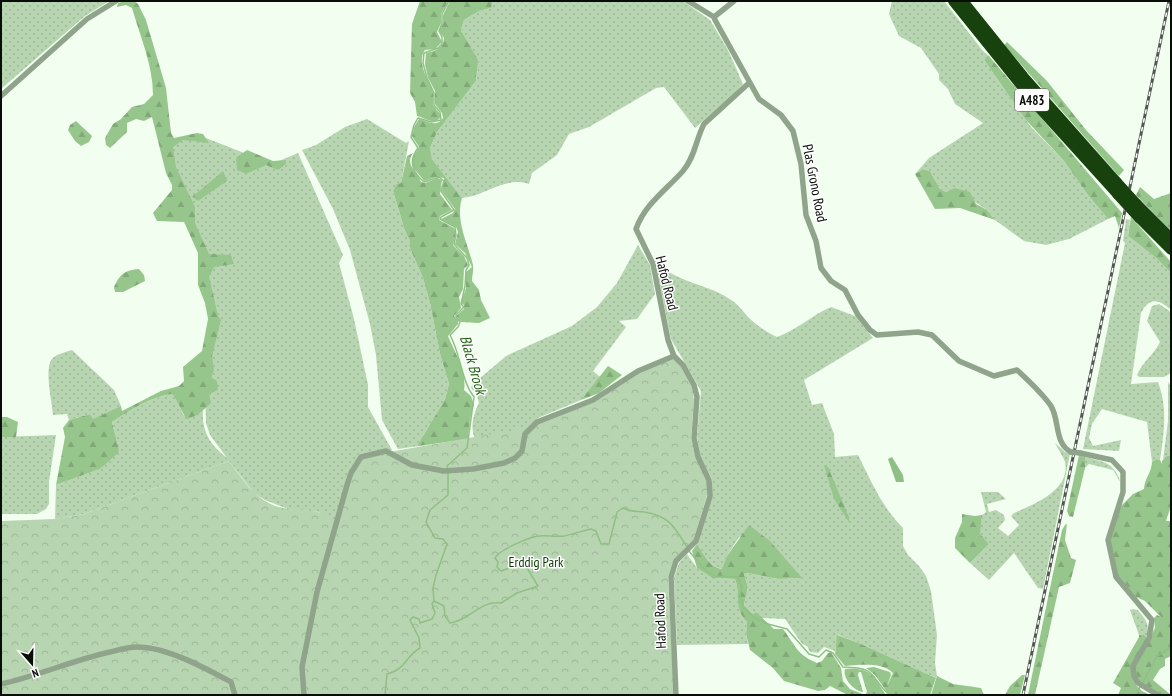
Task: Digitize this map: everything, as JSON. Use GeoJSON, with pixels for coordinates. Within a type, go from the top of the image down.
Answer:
{"type":"FeatureCollection","features":[{"type":"Feature","properties":{"kind":"highway","name":"A483"},"geometry":{"type":"LineString","coordinates":[[952,1],[1040,109],[1139,218],[1166,239]]}},
{"type":"Feature","properties":{"kind":"highway","name":"A483"},"geometry":{"type":"LineString","coordinates":[[963,1],[1024,77],[1137,204],[1166,239],[1171,251]]}},
{"type":"Feature","properties":{"kind":"street"},"geometry":{"type":"LineString","coordinates":[[1,96],[86,19],[116,1]]}},
{"type":"Feature","properties":{"kind":"street"},"geometry":{"type":"LineString","coordinates":[[688,1],[714,17],[749,83]]}},
{"type":"Feature","properties":{"kind":"street"},"geometry":{"type":"LineString","coordinates":[[714,17],[734,1]]}},
{"type":"Feature","properties":{"kind":"street","name":"Hafod Road"},"geometry":{"type":"LineString","coordinates":[[676,695],[671,577],[676,562],[696,541],[710,496],[709,480],[698,457],[694,438],[697,397],[694,385],[683,365],[674,356],[668,340],[653,264],[636,229],[640,218],[661,192],[683,171],[693,156],[704,124],[749,83]]}},
{"type":"Feature","properties":{"kind":"street","name":"Plas Grono Road"},"geometry":{"type":"LineString","coordinates":[[749,83],[759,99],[781,116],[792,131],[801,164],[806,215],[816,241],[821,268],[831,281],[845,290],[858,315],[870,330],[877,335],[918,332],[932,335],[959,361],[994,376],[1017,370],[1051,406],[1057,419],[1061,443],[1066,449],[1072,452],[1112,460],[1123,472],[1123,492],[1108,540],[1116,577],[1152,620],[1149,638],[1133,666],[1134,676],[1141,685],[1158,695]]}},
{"type":"Feature","properties":{"kind":"street"},"geometry":{"type":"LineString","coordinates":[[304,695],[302,667],[317,592],[351,473],[361,457],[386,451],[412,465],[448,470],[473,469],[504,464],[515,458],[522,451],[525,434],[537,422],[593,400],[638,371],[674,356]]}},
{"type":"Feature","properties":{"kind":"street"},"geometry":{"type":"LineString","coordinates":[[1,684],[24,679],[89,657],[136,647],[174,656],[207,669],[231,682],[235,695]]}},
{"type":"Feature","properties":{"kind":"green space"},"geometry":{"type":"Polygon","coordinates":[[[1,1],[109,1],[85,16],[1,89],[1,1]]]}},
{"type":"Feature","properties":{"kind":"green space"},"geometry":{"type":"Polygon","coordinates":[[[134,1],[138,4],[146,20],[166,88],[171,133],[174,138],[197,133],[203,134],[209,143],[183,140],[173,147],[176,167],[195,207],[195,223],[209,254],[231,255],[234,264],[214,267],[209,276],[218,316],[221,320],[212,356],[214,370],[211,377],[217,381],[218,390],[209,394],[211,403],[199,414],[188,419],[183,414],[177,400],[172,394],[148,401],[133,409],[112,422],[119,449],[118,453],[100,469],[56,485],[65,437],[63,428],[69,420],[90,414],[93,419],[121,406],[122,411],[161,391],[179,386],[184,381],[183,367],[202,351],[208,319],[205,303],[198,285],[198,253],[184,222],[157,221],[153,213],[172,190],[172,185],[166,173],[152,117],[144,121],[136,119],[127,123],[127,132],[110,148],[106,145],[105,138],[113,124],[121,119],[132,107],[144,104],[153,95],[151,73],[146,51],[132,8],[126,5],[117,7],[118,3],[134,1]]]}},
{"type":"Feature","properties":{"kind":"green space"},"geometry":{"type":"Polygon","coordinates":[[[420,1],[448,2],[441,14],[441,23],[437,32],[442,42],[435,49],[425,50],[422,60],[424,71],[433,92],[433,105],[440,114],[440,118],[435,121],[417,116],[415,102],[410,93],[412,24],[420,1]]]}},
{"type":"Feature","properties":{"kind":"green space"},"geometry":{"type":"Polygon","coordinates":[[[450,1],[492,2],[491,8],[479,11],[464,20],[461,30],[478,60],[476,81],[437,132],[430,148],[432,159],[462,198],[460,207],[461,224],[473,265],[472,281],[479,290],[481,300],[490,318],[479,323],[461,322],[456,316],[464,309],[464,305],[461,303],[466,288],[466,272],[472,267],[465,253],[455,244],[458,232],[456,227],[441,219],[453,213],[455,209],[442,191],[444,178],[436,177],[424,181],[415,170],[412,163],[414,155],[419,147],[412,136],[414,127],[419,119],[438,123],[443,118],[442,113],[435,104],[435,91],[428,78],[425,64],[426,53],[441,47],[444,38],[439,31],[443,23],[443,15],[450,1]]]}},
{"type":"Feature","properties":{"kind":"green space"},"geometry":{"type":"Polygon","coordinates":[[[490,1],[683,1],[710,20],[728,50],[743,84],[730,98],[695,128],[664,87],[656,88],[589,127],[569,134],[557,155],[532,173],[529,184],[520,182],[503,184],[479,194],[462,198],[432,159],[430,148],[437,132],[476,81],[476,59],[461,29],[464,20],[479,11],[491,8],[490,1]]]}},
{"type":"Feature","properties":{"kind":"green space"},"geometry":{"type":"Polygon","coordinates":[[[892,1],[944,1],[983,51],[988,55],[984,60],[1031,127],[1064,161],[1087,194],[1108,219],[1069,239],[1046,245],[1024,241],[995,220],[987,210],[954,188],[946,192],[940,189],[930,171],[923,169],[915,174],[929,158],[983,123],[955,104],[948,89],[939,80],[939,74],[921,48],[899,36],[889,14],[892,1]]]}},
{"type":"Feature","properties":{"kind":"green space"},"geometry":{"type":"Polygon","coordinates":[[[1007,42],[1047,81],[1086,130],[1124,170],[1119,176],[1004,45],[1007,42]]]}},
{"type":"Feature","properties":{"kind":"green space"},"geometry":{"type":"Polygon","coordinates":[[[988,55],[1122,213],[1119,228],[1115,216],[1108,219],[1087,194],[1064,161],[1026,120],[984,60],[988,55]]]}},
{"type":"Feature","properties":{"kind":"green space"},"geometry":{"type":"Polygon","coordinates":[[[367,119],[406,143],[409,141],[401,183],[393,191],[405,231],[410,241],[409,246],[423,278],[430,303],[440,354],[449,384],[445,399],[417,446],[398,449],[382,420],[376,355],[370,324],[350,250],[333,209],[302,150],[316,145],[345,127],[367,119]]]}},
{"type":"Feature","properties":{"kind":"green space"},"geometry":{"type":"Polygon","coordinates":[[[76,121],[92,136],[89,142],[81,146],[75,141],[68,130],[70,125],[76,121]]]}},
{"type":"Feature","properties":{"kind":"green space"},"geometry":{"type":"Polygon","coordinates":[[[206,138],[272,164],[298,153],[343,255],[339,263],[354,319],[368,385],[368,407],[392,450],[386,451],[337,523],[319,512],[288,509],[265,500],[254,493],[229,461],[84,514],[55,519],[56,485],[100,469],[119,449],[112,422],[140,405],[156,398],[172,394],[178,401],[183,415],[199,414],[203,410],[205,431],[208,437],[216,448],[227,458],[210,435],[206,423],[205,389],[214,336],[202,263],[165,144],[177,139],[206,138]]]}},
{"type":"Feature","properties":{"kind":"green space"},"geometry":{"type":"Polygon","coordinates":[[[247,150],[273,161],[286,160],[286,164],[278,170],[266,165],[246,174],[237,170],[236,158],[247,150]]]}},
{"type":"Feature","properties":{"kind":"green space"},"geometry":{"type":"Polygon","coordinates":[[[413,153],[410,161],[411,165],[421,182],[425,183],[438,178],[442,180],[440,194],[452,210],[440,216],[439,220],[454,228],[456,233],[453,245],[464,256],[468,265],[464,269],[463,289],[459,297],[461,308],[454,316],[458,320],[458,324],[448,336],[462,369],[464,376],[464,390],[471,396],[474,405],[469,426],[468,439],[398,449],[417,446],[445,399],[449,384],[440,354],[430,303],[423,278],[409,246],[410,241],[405,231],[393,191],[397,184],[401,183],[407,156],[413,153]]]}},
{"type":"Feature","properties":{"kind":"green space"},"geometry":{"type":"Polygon","coordinates":[[[923,169],[930,171],[940,189],[946,192],[954,188],[970,192],[976,204],[987,210],[995,220],[960,208],[935,209],[915,174],[923,169]]]}},
{"type":"Feature","properties":{"kind":"green space"},"geometry":{"type":"Polygon","coordinates":[[[223,171],[227,181],[198,201],[192,197],[223,171]]]}},
{"type":"Feature","properties":{"kind":"green space"},"geometry":{"type":"Polygon","coordinates":[[[1140,187],[1154,199],[1171,193],[1171,231],[1136,195],[1140,187]]]}},
{"type":"Feature","properties":{"kind":"green space"},"geometry":{"type":"Polygon","coordinates":[[[1131,217],[1171,262],[1171,273],[1155,257],[1128,236],[1131,217]]]}},
{"type":"Feature","properties":{"kind":"green space"},"geometry":{"type":"Polygon","coordinates":[[[1126,219],[1130,220],[1128,236],[1155,257],[1171,273],[1171,310],[1154,301],[1148,304],[1141,313],[1131,384],[1158,382],[1161,392],[1164,411],[1163,440],[1160,460],[1156,459],[1152,462],[1147,422],[1102,409],[1092,424],[1089,438],[1093,446],[1121,440],[1119,451],[1083,449],[1125,243],[1123,241],[1126,219]]]}},
{"type":"Feature","properties":{"kind":"green space"},"geometry":{"type":"Polygon","coordinates":[[[638,245],[650,265],[655,294],[637,319],[619,321],[626,327],[593,371],[600,377],[581,400],[538,418],[522,435],[475,439],[473,435],[473,421],[479,403],[477,395],[471,388],[472,385],[506,356],[572,326],[597,307],[617,283],[638,245]]]}},
{"type":"Feature","properties":{"kind":"green space"},"geometry":{"type":"Polygon","coordinates":[[[655,260],[672,274],[725,296],[736,304],[757,325],[777,337],[831,307],[855,316],[873,338],[804,380],[812,405],[822,403],[834,434],[835,457],[858,455],[883,503],[903,528],[903,546],[908,555],[926,576],[931,591],[937,635],[935,663],[936,678],[838,635],[835,651],[824,647],[818,653],[810,652],[807,646],[802,644],[785,619],[761,618],[756,612],[753,614],[744,605],[748,587],[744,574],[748,573],[778,579],[801,578],[739,537],[727,556],[723,569],[714,566],[705,556],[697,544],[712,496],[712,479],[700,456],[697,437],[701,391],[671,339],[655,260]]]}},
{"type":"Feature","properties":{"kind":"green space"},"geometry":{"type":"Polygon","coordinates":[[[139,269],[144,275],[145,281],[123,292],[115,292],[114,287],[121,276],[130,270],[139,269]]]}},
{"type":"Feature","properties":{"kind":"green space"},"geometry":{"type":"Polygon","coordinates":[[[1159,304],[1171,312],[1171,373],[1164,377],[1139,377],[1137,375],[1139,370],[1155,351],[1160,342],[1147,321],[1152,306],[1159,304]]]}},
{"type":"Feature","properties":{"kind":"green space"},"geometry":{"type":"Polygon","coordinates":[[[72,350],[114,390],[121,406],[93,420],[90,414],[69,420],[67,414],[53,415],[49,386],[50,363],[52,359],[61,353],[72,350]]]}},
{"type":"Feature","properties":{"kind":"green space","name":"Erddig Park"},"geometry":{"type":"Polygon","coordinates":[[[674,359],[683,366],[692,386],[694,400],[691,438],[696,459],[707,480],[707,495],[694,539],[674,560],[668,577],[674,695],[1,695],[1,521],[55,519],[84,514],[229,461],[249,487],[261,498],[275,506],[308,510],[324,514],[331,517],[337,523],[347,485],[361,457],[526,428],[594,401],[640,372],[674,359]]]}},
{"type":"Feature","properties":{"kind":"green space"},"geometry":{"type":"Polygon","coordinates":[[[608,366],[622,375],[599,393],[581,400],[608,366]]]}},
{"type":"Feature","properties":{"kind":"green space"},"geometry":{"type":"Polygon","coordinates":[[[1168,382],[1171,387],[1171,456],[1163,460],[1168,421],[1168,382]]]}},
{"type":"Feature","properties":{"kind":"green space"},"geometry":{"type":"Polygon","coordinates":[[[1,417],[7,417],[18,422],[16,437],[1,437],[1,417]]]}},
{"type":"Feature","properties":{"kind":"green space"},"geometry":{"type":"Polygon","coordinates":[[[56,435],[49,482],[49,504],[46,509],[37,514],[1,514],[1,437],[56,435]]]}},
{"type":"Feature","properties":{"kind":"green space"},"geometry":{"type":"Polygon","coordinates":[[[1055,443],[1065,452],[1070,454],[1043,589],[1038,588],[1014,553],[989,580],[970,563],[989,544],[979,534],[982,515],[986,512],[981,492],[998,492],[1006,499],[987,504],[989,512],[996,510],[1004,515],[1005,520],[998,528],[1008,536],[1019,525],[1011,516],[1049,495],[1062,481],[1065,472],[1065,462],[1055,443]]]}},
{"type":"Feature","properties":{"kind":"green space"},"geometry":{"type":"Polygon","coordinates":[[[1079,455],[1085,457],[1085,468],[1073,517],[1069,516],[1067,511],[1079,455]]]}},
{"type":"Feature","properties":{"kind":"green space"},"geometry":{"type":"Polygon","coordinates":[[[1167,456],[1171,456],[1171,506],[1166,521],[1171,521],[1171,656],[1165,659],[1165,666],[1160,669],[1153,680],[1171,695],[1162,695],[1140,682],[1136,685],[1142,691],[1150,695],[1118,695],[1121,688],[1113,683],[1139,635],[1144,635],[1149,640],[1155,628],[1154,618],[1157,615],[1161,617],[1145,601],[1136,597],[1118,576],[1110,540],[1119,508],[1133,494],[1144,489],[1152,462],[1156,459],[1160,460],[1162,464],[1162,461],[1167,456]]]}},
{"type":"Feature","properties":{"kind":"green space"},"geometry":{"type":"Polygon","coordinates":[[[1085,457],[1108,464],[1115,471],[1121,483],[1113,470],[1089,464],[1085,468],[1085,457]]]}},
{"type":"Feature","properties":{"kind":"green space"},"geometry":{"type":"Polygon","coordinates":[[[824,465],[828,467],[849,517],[849,522],[834,499],[824,465]]]}},
{"type":"Feature","properties":{"kind":"green space"},"geometry":{"type":"Polygon","coordinates":[[[962,514],[975,516],[982,515],[980,534],[989,544],[970,563],[955,548],[955,538],[962,522],[962,514]]]}},
{"type":"Feature","properties":{"kind":"green space"},"geometry":{"type":"Polygon","coordinates":[[[1067,524],[1065,540],[1071,558],[1076,560],[1070,583],[1059,587],[1035,695],[1028,695],[1062,530],[1067,524]]]}},
{"type":"Feature","properties":{"kind":"green space"},"geometry":{"type":"Polygon","coordinates":[[[749,525],[770,541],[802,578],[778,579],[748,573],[744,574],[748,587],[744,605],[753,614],[756,612],[774,629],[783,629],[800,653],[810,660],[817,663],[822,661],[828,653],[831,652],[841,668],[843,681],[850,689],[865,695],[848,695],[830,686],[825,690],[818,691],[784,681],[773,668],[750,650],[746,634],[747,622],[740,611],[735,579],[712,578],[697,568],[692,551],[697,544],[710,563],[717,568],[722,569],[727,556],[749,525]]]}},
{"type":"Feature","properties":{"kind":"green space"},"geometry":{"type":"Polygon","coordinates":[[[687,554],[697,568],[712,578],[735,579],[737,584],[740,611],[747,622],[746,634],[748,644],[677,645],[674,578],[679,563],[687,554]]]}},
{"type":"Feature","properties":{"kind":"green space"},"geometry":{"type":"Polygon","coordinates":[[[1130,610],[1138,610],[1148,625],[1146,637],[1139,635],[1130,610]]]}},
{"type":"Feature","properties":{"kind":"green space"},"geometry":{"type":"Polygon","coordinates":[[[837,635],[859,643],[936,678],[930,695],[889,695],[875,675],[866,668],[874,667],[890,672],[891,675],[887,686],[893,673],[883,667],[877,666],[845,666],[835,654],[837,635]]]}},
{"type":"Feature","properties":{"kind":"green space"},"geometry":{"type":"Polygon","coordinates":[[[845,669],[861,669],[866,671],[874,677],[886,695],[865,695],[867,692],[861,672],[859,672],[858,675],[863,692],[850,684],[845,676],[845,669]]]}},
{"type":"Feature","properties":{"kind":"green space"},"geometry":{"type":"Polygon","coordinates":[[[1022,675],[1025,675],[1020,695],[1005,695],[1010,686],[1022,675]]]}},
{"type":"Feature","properties":{"kind":"green space"},"geometry":{"type":"Polygon","coordinates":[[[937,676],[953,684],[981,688],[984,695],[931,695],[937,676]]]}},
{"type":"Feature","properties":{"kind":"shaded area"},"geometry":{"type":"Polygon","coordinates":[[[892,457],[903,475],[904,482],[896,482],[888,459],[892,457]]]}},
{"type":"Feature","properties":{"kind":"waterway","name":"Black Brook"},"geometry":{"type":"LineString","coordinates":[[448,470],[447,466],[467,448],[474,397],[466,383],[457,351],[450,335],[458,327],[460,322],[456,315],[464,307],[461,304],[465,286],[466,270],[469,265],[467,258],[454,244],[456,235],[455,227],[440,219],[454,210],[441,191],[444,181],[439,177],[424,182],[420,178],[414,170],[412,162],[418,148],[411,137],[414,125],[418,118],[431,122],[441,120],[440,112],[434,105],[434,93],[427,78],[423,63],[424,53],[438,48],[442,44],[442,37],[439,31],[442,23],[442,14],[449,1]]}},
{"type":"Feature","properties":{"kind":"waterway","name":"Black Brook"},"geometry":{"type":"LineString","coordinates":[[385,695],[387,674],[399,669],[411,655],[420,648],[419,638],[410,620],[413,617],[419,619],[420,623],[432,619],[435,613],[432,604],[434,601],[433,588],[447,544],[443,539],[435,538],[426,522],[430,510],[448,495],[448,473]]}},
{"type":"Feature","properties":{"kind":"waterway"},"geometry":{"type":"LineString","coordinates":[[434,601],[444,606],[445,616],[450,623],[463,619],[481,607],[494,603],[501,603],[517,593],[538,586],[524,563],[501,571],[497,567],[498,562],[495,558],[502,551],[534,537],[564,536],[591,529],[596,531],[601,544],[609,544],[617,512],[623,508],[631,511],[644,512],[660,516],[675,528],[687,547]]}},
{"type":"Feature","properties":{"kind":"waterway"},"geometry":{"type":"LineString","coordinates":[[689,551],[702,567],[714,576],[738,577],[742,588],[740,595],[744,609],[755,618],[768,624],[787,629],[809,654],[819,657],[826,650],[833,653],[843,667],[867,671],[889,695]]}},
{"type":"Feature","properties":{"kind":"waterway"},"geometry":{"type":"LineString","coordinates":[[1142,684],[1157,656],[1171,647]]}},
{"type":"Feature","properties":{"kind":"waterway"},"geometry":{"type":"LineString","coordinates":[[1136,695],[1140,687]]}},
{"type":"Feature","properties":{"kind":"railway"},"geometry":{"type":"LineString","coordinates":[[1023,695],[1169,1]]}}]}
